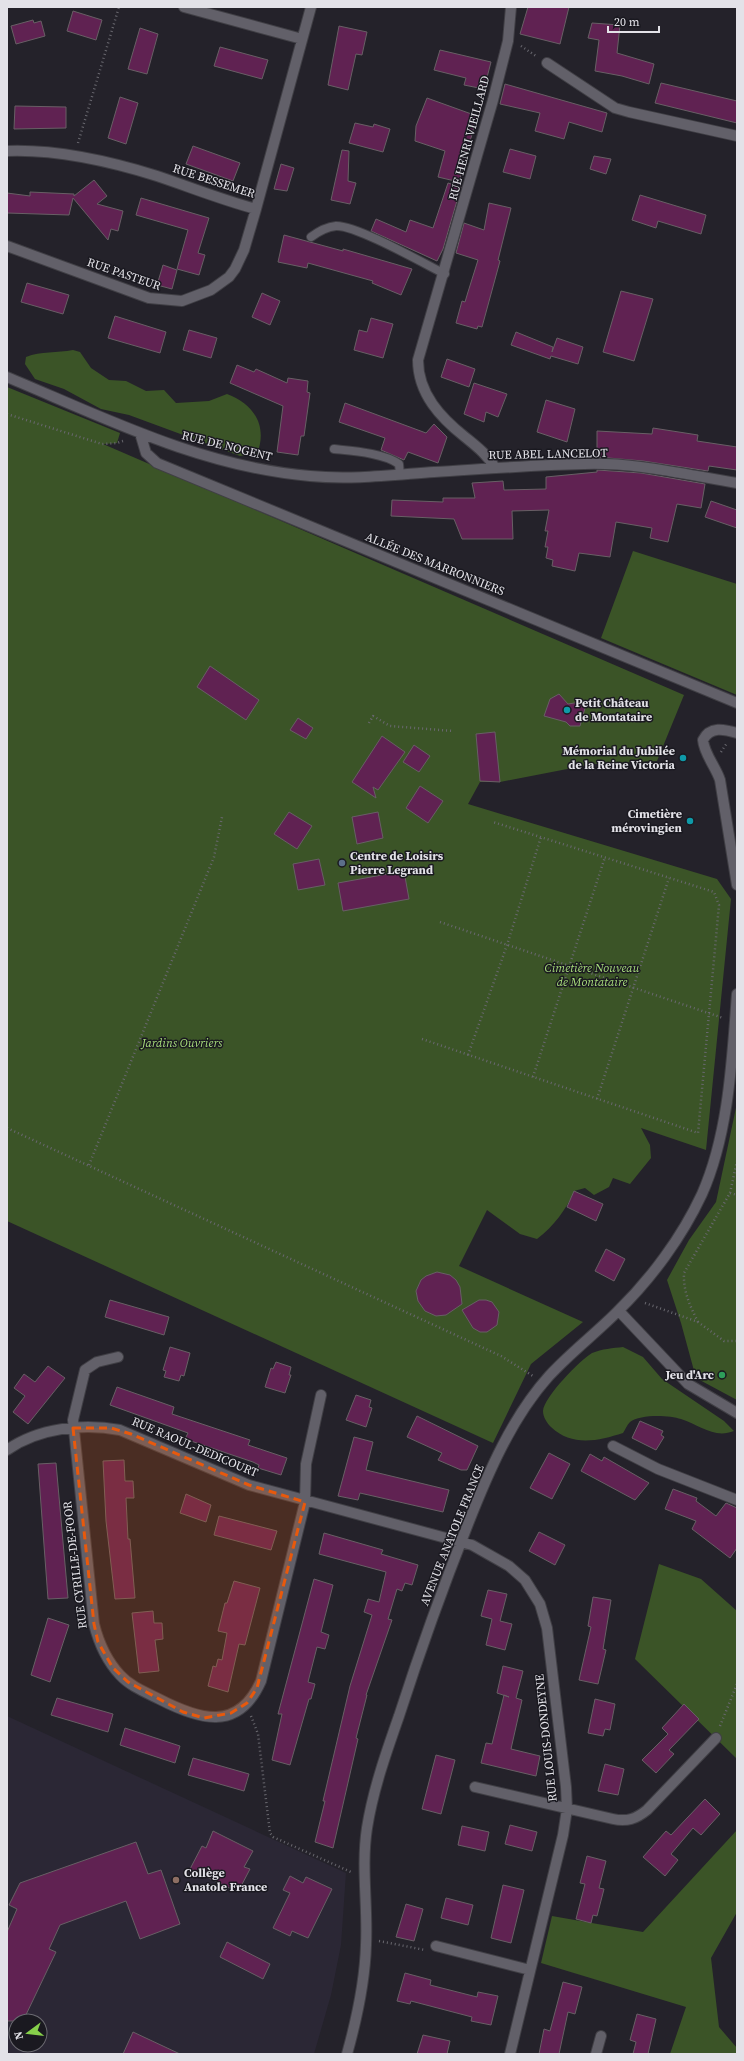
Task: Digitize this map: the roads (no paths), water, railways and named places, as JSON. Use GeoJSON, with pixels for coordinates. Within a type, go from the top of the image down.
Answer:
{"type":"FeatureCollection","features":[{"type":"Feature","properties":{"kind":"street"},"geometry":{"type":"LineString","coordinates":[[184,7],[302,39]]}},
{"type":"Feature","properties":{"kind":"street","name":"RUE BESSEMER"},"geometry":{"type":"LineString","coordinates":[[7,151],[32,151],[74,156],[130,168],[256,209],[312,7]]}},
{"type":"Feature","properties":{"kind":"street","name":"RUE HENRI VIEILLARD"},"geometry":{"type":"LineString","coordinates":[[495,468],[486,454],[457,431],[435,410],[426,395],[419,372],[418,360],[493,100],[508,41],[511,7]]}},
{"type":"Feature","properties":{"kind":"street"},"geometry":{"type":"LineString","coordinates":[[547,63],[615,108],[737,136]]}},
{"type":"Feature","properties":{"kind":"street","name":"RUE PASTEUR"},"geometry":{"type":"LineString","coordinates":[[7,246],[149,298],[182,301],[211,290],[229,277],[236,269],[244,250],[256,209]]}},
{"type":"Feature","properties":{"kind":"street","name":"RUE DE NOGENT"},"geometry":{"type":"LineString","coordinates":[[7,377],[180,449],[277,472],[326,477],[400,475],[455,471]]}},
{"type":"Feature","properties":{"kind":"street","name":"ALLÉE DES MARRONNIERS"},"geometry":{"type":"LineString","coordinates":[[140,433],[146,453],[157,463],[737,703]]}},
{"type":"Feature","properties":{"kind":"street","name":"RUE ABEL LANCELOT"},"geometry":{"type":"LineString","coordinates":[[455,471],[603,464],[648,469],[737,483]]}},
{"type":"Feature","properties":{"kind":"street"},"geometry":{"type":"LineString","coordinates":[[735,732],[718,730],[705,735],[703,746],[714,765],[720,780],[737,885]]}},
{"type":"Feature","properties":{"kind":"street","name":"AVENUE ANATOLE FRANCE"},"geometry":{"type":"LineString","coordinates":[[347,2054],[360,2001],[366,1939],[365,1876],[367,1827],[380,1771],[412,1675],[461,1542],[500,1454],[524,1410],[544,1382],[566,1359],[619,1311],[631,1298],[658,1265],[697,1203],[710,1172],[723,1123],[737,994]]}},
{"type":"Feature","properties":{"kind":"street"},"geometry":{"type":"LineString","coordinates":[[619,1311],[688,1384],[737,1413]]}},
{"type":"Feature","properties":{"kind":"street"},"geometry":{"type":"LineString","coordinates":[[73,1428],[74,1411],[86,1370],[97,1362],[118,1357]]}},
{"type":"Feature","properties":{"kind":"street"},"geometry":{"type":"LineString","coordinates":[[305,1502],[306,1464],[321,1394]]}},
{"type":"Feature","properties":{"kind":"street","name":"RUE RAOUL-DEDICOURT"},"geometry":{"type":"LineString","coordinates":[[7,1450],[35,1436],[73,1428],[111,1428],[131,1434],[231,1479],[305,1502],[461,1542]]}},
{"type":"Feature","properties":{"kind":"street","name":"RUE CYRILLE-DE-FOOR"},"geometry":{"type":"LineString","coordinates":[[73,1428],[94,1624],[98,1642],[107,1658],[128,1682],[183,1712],[204,1718],[222,1717],[231,1713],[253,1695],[260,1681],[305,1502]]}},
{"type":"Feature","properties":{"kind":"street"},"geometry":{"type":"LineString","coordinates":[[613,1446],[658,1469],[737,1500]]}},
{"type":"Feature","properties":{"kind":"street","name":"RUE LOUIS-DONDEYNE"},"geometry":{"type":"LineString","coordinates":[[461,1542],[490,1554],[509,1566],[525,1580],[540,1604],[547,1628],[566,1787],[567,1809],[563,1835],[510,2054]]}},
{"type":"Feature","properties":{"kind":"street"},"geometry":{"type":"LineString","coordinates":[[475,1787],[621,1821],[634,1818],[647,1810],[716,1738]]}},
{"type":"Feature","properties":{"kind":"street"},"geometry":{"type":"LineString","coordinates":[[436,1946],[530,1970]]}},
{"type":"Feature","properties":{"kind":"street"},"geometry":{"type":"LineString","coordinates":[[596,2054],[601,2036]]}},
{"type":"Feature","properties":{"kind":"lane"},"geometry":{"type":"LineString","coordinates":[[311,237],[325,228],[338,226],[364,234],[444,274]]}},
{"type":"Feature","properties":{"kind":"lane"},"geometry":{"type":"LineString","coordinates":[[334,449],[359,451],[393,460],[399,464],[400,475]]}},
{"type":"Feature","properties":{"kind":"place","name":"Petit Château de Montataire"},"geometry":{"type":"Point","coordinates":[567,710]}},
{"type":"Feature","properties":{"kind":"place","name":"Mémorial du Jubilée de la Reine Victoria"},"geometry":{"type":"Point","coordinates":[683,758]}},
{"type":"Feature","properties":{"kind":"place","name":"Cimetière mérovingien"},"geometry":{"type":"Point","coordinates":[690,821]}},
{"type":"Feature","properties":{"kind":"place","name":"Centre de Loisirs Pierre Legrand"},"geometry":{"type":"Point","coordinates":[342,863]}},
{"type":"Feature","properties":{"kind":"place","name":"Jeu d'Arc"},"geometry":{"type":"Point","coordinates":[722,1375]}},
{"type":"Feature","properties":{"kind":"place","name":"Collège Anatole France"},"geometry":{"type":"Point","coordinates":[176,1880]}},
{"type":"Feature","properties":{"kind":"park label","name":"Cimetière Nouveau de Montataire"},"geometry":{"type":"Point","coordinates":[592,975]}},
{"type":"Feature","properties":{"kind":"park label","name":"Jardins Ouvriers"},"geometry":{"type":"Point","coordinates":[182,1043]}}]}
